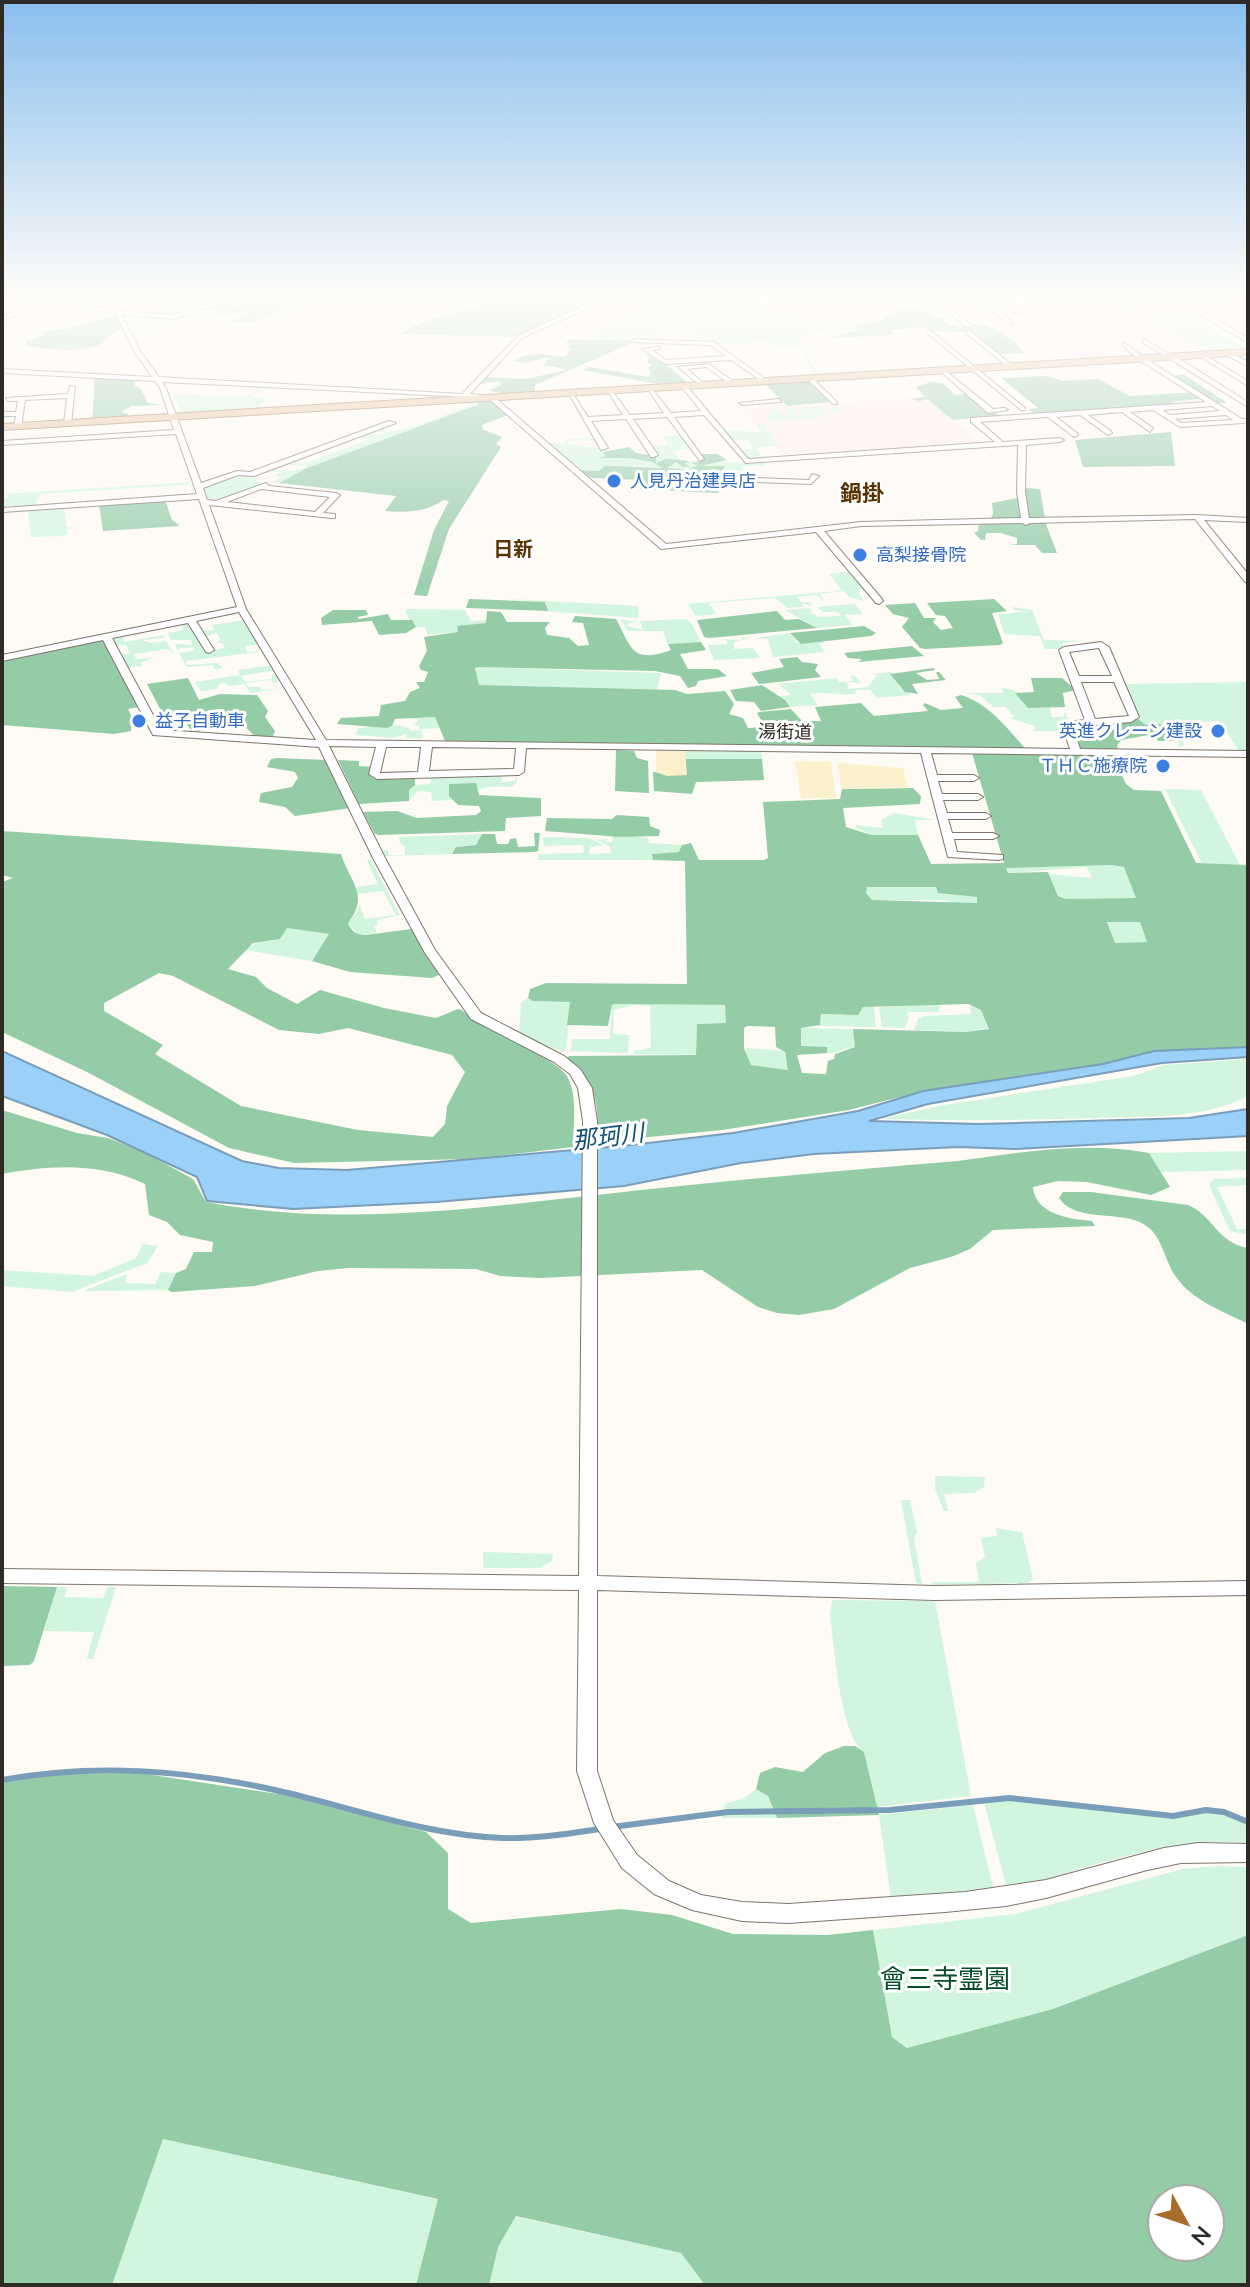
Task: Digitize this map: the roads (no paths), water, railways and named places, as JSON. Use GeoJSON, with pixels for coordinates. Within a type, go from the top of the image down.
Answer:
{"type":"FeatureCollection","features":[{"type":"Feature","properties":{"kind":"main road"},"geometry":{"type":"LineString","coordinates":[[2,427],[377,404]]}},
{"type":"Feature","properties":{"kind":"street"},"geometry":{"type":"LineString","coordinates":[[18,426],[21,404]]}},
{"type":"Feature","properties":{"kind":"street"},"geometry":{"type":"LineString","coordinates":[[68,423],[70,404]]}},
{"type":"Feature","properties":{"kind":"street"},"geometry":{"type":"LineString","coordinates":[[167,404],[242,609],[323,744],[379,858],[446,978],[468,1008],[485,1022],[559,1059],[575,1072],[585,1088],[590,1121],[587,1771],[603,1826],[619,1852],[638,1870],[690,1901],[720,1909],[780,1915],[958,1902],[1048,1889],[1179,1854],[1248,1853]]}},
{"type":"Feature","properties":{"kind":"street"},"geometry":{"type":"LineString","coordinates":[[497,404],[660,546],[885,523],[1026,523],[1197,517],[1248,520]]}},
{"type":"Feature","properties":{"kind":"street"},"geometry":{"type":"LineString","coordinates":[[577,404],[604,448]]}},
{"type":"Feature","properties":{"kind":"street"},"geometry":{"type":"LineString","coordinates":[[619,404],[654,455]]}},
{"type":"Feature","properties":{"kind":"street"},"geometry":{"type":"LineString","coordinates":[[660,404],[700,459]]}},
{"type":"Feature","properties":{"kind":"street"},"geometry":{"type":"LineString","coordinates":[[697,404],[743,460],[1060,440]]}},
{"type":"Feature","properties":{"kind":"street"},"geometry":{"type":"LineString","coordinates":[[982,404],[991,411],[1017,415],[1036,408]]}},
{"type":"Feature","properties":{"kind":"street"},"geometry":{"type":"LineString","coordinates":[[1009,404],[1017,415]]}},
{"type":"Feature","properties":{"kind":"street"},"geometry":{"type":"LineString","coordinates":[[1001,444],[974,420],[1213,404],[1244,421]]}},
{"type":"Feature","properties":{"kind":"street"},"geometry":{"type":"LineString","coordinates":[[1155,408],[1184,426],[1244,421]]}},
{"type":"Feature","properties":{"kind":"street"},"geometry":{"type":"LineString","coordinates":[[1123,410],[1148,428],[1130,428]]}},
{"type":"Feature","properties":{"kind":"street"},"geometry":{"type":"LineString","coordinates":[[1080,412],[1108,433]]}},
{"type":"Feature","properties":{"kind":"street"},"geometry":{"type":"LineString","coordinates":[[586,419],[704,413]]}},
{"type":"Feature","properties":{"kind":"street"},"geometry":{"type":"LineString","coordinates":[[1168,417],[1228,413]]}},
{"type":"Feature","properties":{"kind":"street"},"geometry":{"type":"LineString","coordinates":[[2,414],[20,414]]}},
{"type":"Feature","properties":{"kind":"street"},"geometry":{"type":"LineString","coordinates":[[1049,414],[1074,435]]}},
{"type":"Feature","properties":{"kind":"street"},"geometry":{"type":"LineString","coordinates":[[2,510],[201,495],[237,473],[251,474],[392,423]]}},
{"type":"Feature","properties":{"kind":"street"},"geometry":{"type":"LineString","coordinates":[[2,443],[178,432]]}},
{"type":"Feature","properties":{"kind":"street"},"geometry":{"type":"LineString","coordinates":[[1029,432],[1039,442]]}},
{"type":"Feature","properties":{"kind":"street"},"geometry":{"type":"LineString","coordinates":[[1022,443],[1021,492],[1026,523]]}},
{"type":"Feature","properties":{"kind":"street"},"geometry":{"type":"LineString","coordinates":[[764,480],[767,460]]}},
{"type":"Feature","properties":{"kind":"street"},"geometry":{"type":"LineString","coordinates":[[731,479],[811,482],[815,476]]}},
{"type":"Feature","properties":{"kind":"street"},"geometry":{"type":"LineString","coordinates":[[201,495],[215,504],[320,511],[336,495],[263,486],[215,504]]}},
{"type":"Feature","properties":{"kind":"street"},"geometry":{"type":"LineString","coordinates":[[232,497],[320,511],[332,516]]}},
{"type":"Feature","properties":{"kind":"street"},"geometry":{"type":"LineString","coordinates":[[1197,517],[1248,580]]}},
{"type":"Feature","properties":{"kind":"street"},"geometry":{"type":"LineString","coordinates":[[817,528],[879,601]]}},
{"type":"Feature","properties":{"kind":"street"},"geometry":{"type":"LineString","coordinates":[[2,658],[242,609]]}},
{"type":"Feature","properties":{"kind":"street"},"geometry":{"type":"LineString","coordinates":[[191,620],[209,650]]}},
{"type":"Feature","properties":{"kind":"street","name":"湯街道"},"geometry":{"type":"LineString","coordinates":[[107,638],[157,733],[323,744],[1248,754]]}},
{"type":"Feature","properties":{"kind":"street"},"geometry":{"type":"LineString","coordinates":[[1076,752],[1067,725],[1134,717],[1101,645],[1064,650],[1091,722]]}},
{"type":"Feature","properties":{"kind":"street"},"geometry":{"type":"LineString","coordinates":[[1075,679],[1118,679]]}},
{"type":"Feature","properties":{"kind":"street"},"geometry":{"type":"LineString","coordinates":[[382,743],[374,774],[519,772],[521,745]]}},
{"type":"Feature","properties":{"kind":"street"},"geometry":{"type":"LineString","coordinates":[[423,774],[427,744]]}},
{"type":"Feature","properties":{"kind":"street"},"geometry":{"type":"LineString","coordinates":[[471,773],[473,745]]}},
{"type":"Feature","properties":{"kind":"street"},"geometry":{"type":"LineString","coordinates":[[925,749],[952,855],[999,857]]}},
{"type":"Feature","properties":{"kind":"street"},"geometry":{"type":"LineString","coordinates":[[931,778],[974,778]]}},
{"type":"Feature","properties":{"kind":"street"},"geometry":{"type":"LineString","coordinates":[[936,797],[978,797]]}},
{"type":"Feature","properties":{"kind":"street"},"geometry":{"type":"LineString","coordinates":[[942,816],[986,816]]}},
{"type":"Feature","properties":{"kind":"street"},"geometry":{"type":"LineString","coordinates":[[947,836],[993,836]]}},
{"type":"Feature","properties":{"kind":"street"},"geometry":{"type":"LineString","coordinates":[[2,1576],[587,1583],[935,1593],[1248,1588]]}},
{"type":"Feature","properties":{"kind":"water"},"geometry":{"type":"Polygon","coordinates":[[[1248,1047],[1248,1057],[1162,1063],[928,1104],[869,1121],[979,1124],[1189,1118],[1248,1109],[1248,1136],[1014,1149],[958,1147],[814,1154],[741,1163],[624,1186],[436,1202],[293,1209],[207,1201],[197,1177],[107,1135],[2,1096],[2,1051],[242,1161],[279,1168],[347,1170],[733,1133],[858,1111],[923,1091],[1103,1064],[1154,1051],[1248,1047]]]}},
{"type":"Feature","properties":{"kind":"waterway"},"geometry":{"type":"LineString","coordinates":[[2,1780],[71,1772],[139,1771],[241,1783],[416,1826],[473,1836],[526,1838],[599,1829]]}},
{"type":"Feature","properties":{"kind":"waterway"},"geometry":{"type":"LineString","coordinates":[[612,1827],[728,1812],[890,1810],[1009,1798],[1173,1816],[1206,1810],[1224,1812],[1248,1822]]}},
{"type":"Feature","properties":{"kind":"place","name":"人見丹治建具店"},"geometry":{"type":"Point","coordinates":[614,481]}},
{"type":"Feature","properties":{"kind":"place","name":"高梨接骨院"},"geometry":{"type":"Point","coordinates":[860,555]}},
{"type":"Feature","properties":{"kind":"place","name":"益子自動車"},"geometry":{"type":"Point","coordinates":[139,721]}},
{"type":"Feature","properties":{"kind":"place","name":"英進クレーン建設"},"geometry":{"type":"Point","coordinates":[1218,731]}},
{"type":"Feature","properties":{"kind":"place","name":"ＴＨＣ施療院"},"geometry":{"type":"Point","coordinates":[1163,766]}},
{"type":"Feature","properties":{"kind":"district","name":"鍋掛"},"geometry":{"type":"Point","coordinates":[862,493]}},
{"type":"Feature","properties":{"kind":"district","name":"日新"},"geometry":{"type":"Point","coordinates":[513,549]}},
{"type":"Feature","properties":{"kind":"water label","name":"那珂川"},"geometry":{"type":"Point","coordinates":[608,1137]}},
{"type":"Feature","properties":{"kind":"park label","name":"會三寺霊園"},"geometry":{"type":"Point","coordinates":[945,1979]}}]}
